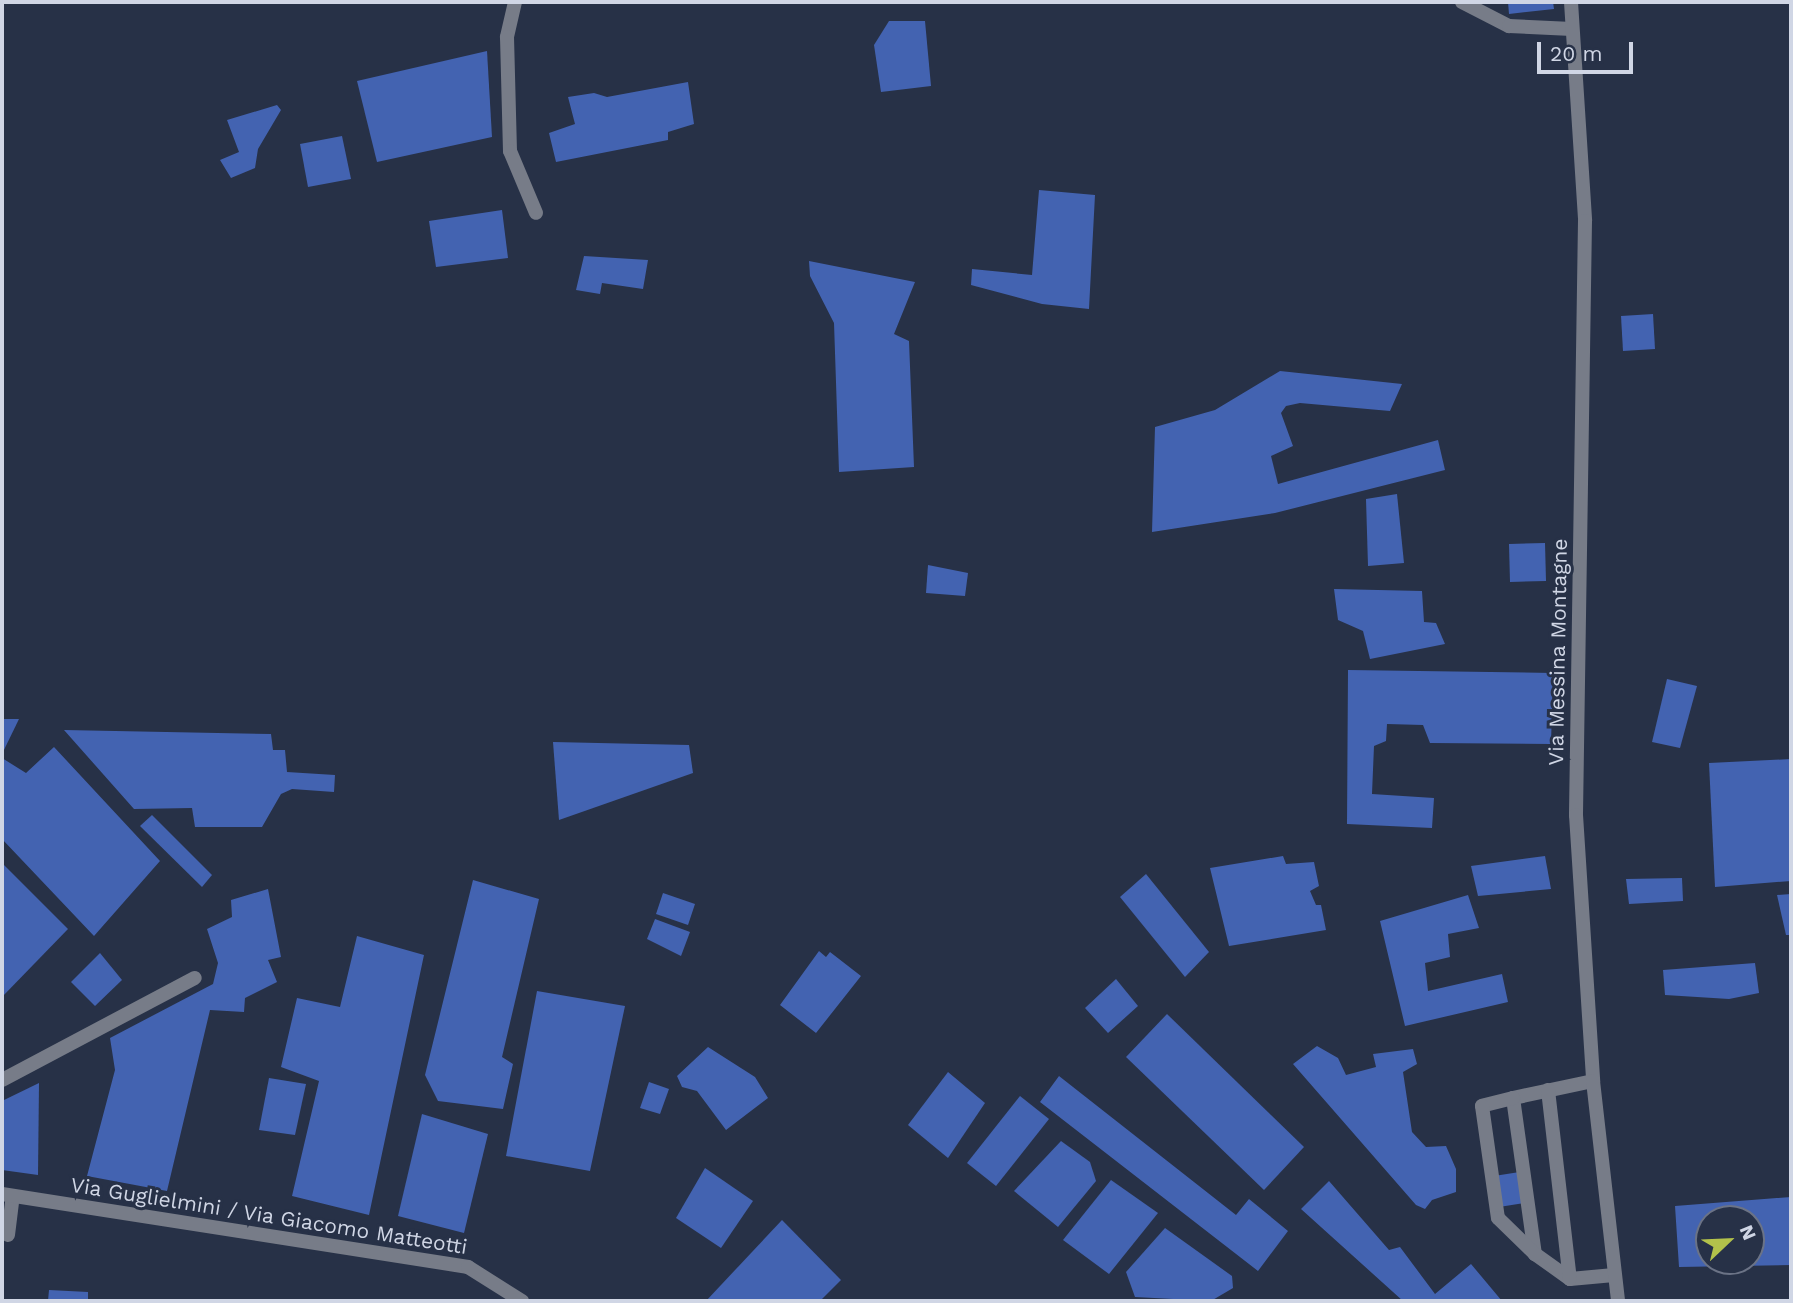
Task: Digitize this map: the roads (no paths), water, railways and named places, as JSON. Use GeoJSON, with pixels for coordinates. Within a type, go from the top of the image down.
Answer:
{"type":"FeatureCollection","features":[{"type":"Feature","properties":{"kind":"street"},"geometry":{"type":"LineString","coordinates":[[515,2],[507,37],[510,151],[536,213]]}},
{"type":"Feature","properties":{"kind":"street"},"geometry":{"type":"LineString","coordinates":[[1462,2],[1509,26],[1572,29]]}},
{"type":"Feature","properties":{"kind":"street","name":"Via Messina Montagne"},"geometry":{"type":"LineString","coordinates":[[1571,2],[1585,221],[1576,815],[1593,1081],[1618,1301]]}},
{"type":"Feature","properties":{"kind":"street"},"geometry":{"type":"LineString","coordinates":[[2,1080],[195,978]]}},
{"type":"Feature","properties":{"kind":"street"},"geometry":{"type":"LineString","coordinates":[[1593,1081],[1482,1106],[1498,1218],[1535,1254],[1570,1279],[1614,1275]]}},
{"type":"Feature","properties":{"kind":"street"},"geometry":{"type":"LineString","coordinates":[[1548,1090],[1570,1279]]}},
{"type":"Feature","properties":{"kind":"street"},"geometry":{"type":"LineString","coordinates":[[1513,1098],[1535,1254]]}},
{"type":"Feature","properties":{"kind":"street"},"geometry":{"type":"LineString","coordinates":[[7,1195],[8,1235]]}},
{"type":"Feature","properties":{"kind":"street","name":"Via Guglielmini / Via Giacomo Matteotti"},"geometry":{"type":"LineString","coordinates":[[7,1195],[468,1266],[522,1301]]}}]}
